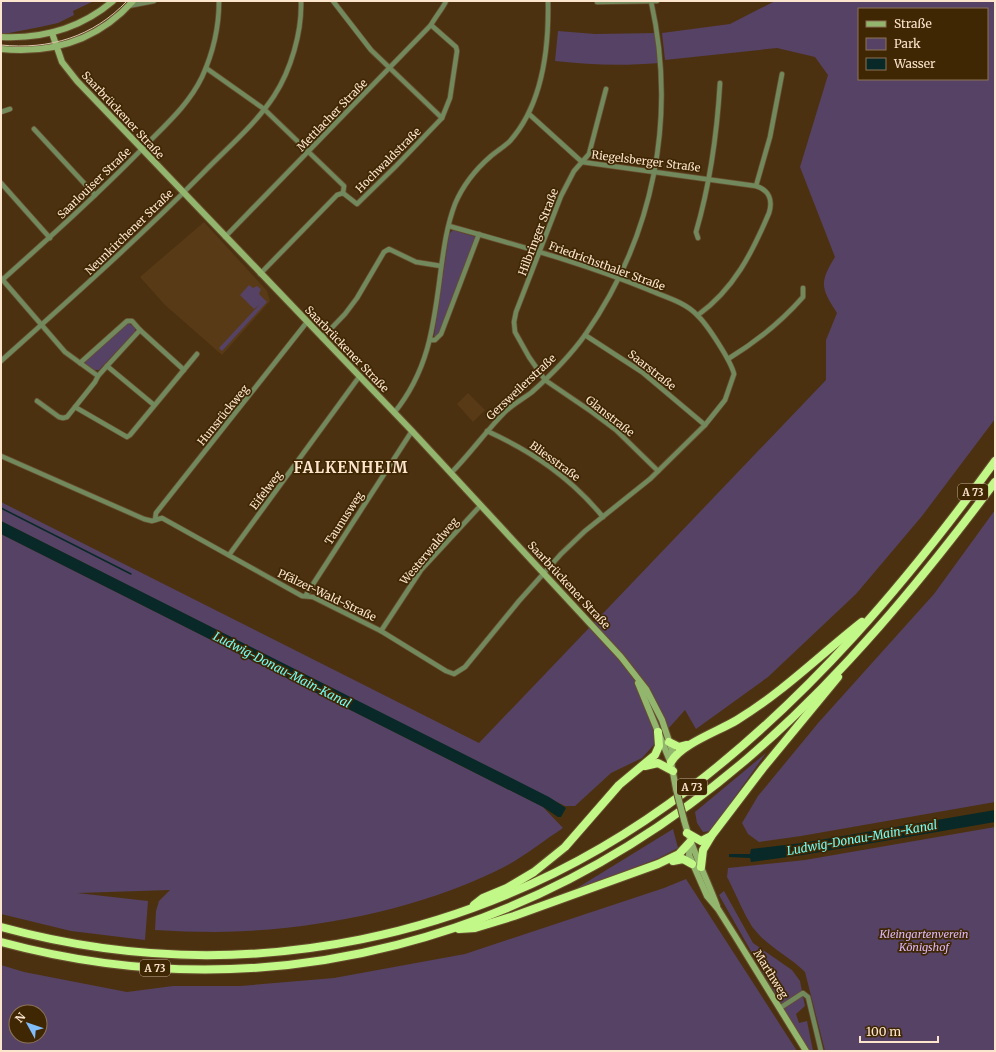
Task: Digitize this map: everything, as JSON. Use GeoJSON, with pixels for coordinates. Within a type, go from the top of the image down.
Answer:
{"type":"FeatureCollection","features":[{"type":"Feature","properties":{"kind":"highway","name":"A 73"},"geometry":{"type":"LineString","coordinates":[[1,928],[58,941],[112,950],[169,955],[219,956],[275,953],[337,945],[413,928],[467,911],[527,887],[617,839],[674,800],[743,746],[782,710],[835,656],[878,609],[932,544],[995,461]]}},
{"type":"Feature","properties":{"kind":"highway","name":"A 73"},"geometry":{"type":"LineString","coordinates":[[1,942],[63,956],[118,964],[183,969],[271,967],[344,957],[405,943],[499,912],[550,889],[601,863],[694,802],[748,758],[790,720],[849,660],[931,566],[995,482]]}},
{"type":"Feature","properties":{"kind":"highway"},"geometry":{"type":"LineString","coordinates":[[672,766],[677,753],[737,719],[786,686],[878,609]]}},
{"type":"Feature","properties":{"kind":"highway","name":"A 73"},"geometry":{"type":"LineString","coordinates":[[702,869],[703,850],[712,836],[763,768],[831,687],[849,660]]}},
{"type":"Feature","properties":{"kind":"highway","name":"A 73"},"geometry":{"type":"LineString","coordinates":[[467,911],[484,898],[515,884],[548,862],[580,832],[619,785],[642,767],[657,752],[658,732]]}},
{"type":"Feature","properties":{"kind":"highway"},"geometry":{"type":"LineString","coordinates":[[669,742],[678,747],[693,743]]}},
{"type":"Feature","properties":{"kind":"highway","name":"A 73"},"geometry":{"type":"LineString","coordinates":[[642,767],[658,763],[672,766]]}},
{"type":"Feature","properties":{"kind":"highway"},"geometry":{"type":"LineString","coordinates":[[687,833],[701,841],[712,836]]}},
{"type":"Feature","properties":{"kind":"highway"},"geometry":{"type":"LineString","coordinates":[[451,929],[475,928],[514,916],[658,864],[679,854],[690,842]]}},
{"type":"Feature","properties":{"kind":"highway"},"geometry":{"type":"LineString","coordinates":[[658,864],[681,859],[692,864]]}},
{"type":"Feature","properties":{"kind":"main road"},"geometry":{"type":"LineString","coordinates":[[1,37],[31,37],[52,33],[82,22],[112,1]]}},
{"type":"Feature","properties":{"kind":"main road"},"geometry":{"type":"LineString","coordinates":[[1,48],[34,50],[56,47],[77,40],[96,31],[130,3]]}},
{"type":"Feature","properties":{"kind":"main road","name":"Saarbrückener Straße"},"geometry":{"type":"LineString","coordinates":[[52,33],[62,62],[74,77],[260,274],[412,431],[612,646],[635,675],[654,704],[672,750],[672,766]]}},
{"type":"Feature","properties":{"kind":"main road","name":"Saarbrückener Straße"},"geometry":{"type":"LineString","coordinates":[[635,675],[672,766]]}},
{"type":"Feature","properties":{"kind":"main road","name":"Marthweg"},"geometry":{"type":"LineString","coordinates":[[672,766],[687,833],[702,869],[704,884],[709,900],[718,909],[806,1051]]}},
{"type":"Feature","properties":{"kind":"main road","name":"Marthweg"},"geometry":{"type":"LineString","coordinates":[[690,842],[689,855],[696,875],[704,884]]}},
{"type":"Feature","properties":{"kind":"street"},"geometry":{"type":"LineString","coordinates":[[130,3],[154,1]]}},
{"type":"Feature","properties":{"kind":"street","name":"Saarlouiser Straße"},"geometry":{"type":"LineString","coordinates":[[2,279],[50,238],[95,196],[184,106],[206,68],[219,20],[219,1]]}},
{"type":"Feature","properties":{"kind":"street","name":"Neunkirchener Straße"},"geometry":{"type":"LineString","coordinates":[[1,361],[101,272],[183,193],[264,109],[282,81],[289,65],[298,28],[301,1]]}},
{"type":"Feature","properties":{"kind":"street"},"geometry":{"type":"LineString","coordinates":[[333,1],[352,28],[389,68],[442,118]]}},
{"type":"Feature","properties":{"kind":"street","name":"Mettlacher Straße"},"geometry":{"type":"LineString","coordinates":[[225,237],[431,25],[438,12],[445,5],[446,1]]}},
{"type":"Feature","properties":{"kind":"street"},"geometry":{"type":"LineString","coordinates":[[394,413],[415,381],[431,340],[443,246],[455,204],[465,186],[478,168],[510,141],[529,114],[538,88],[548,36],[548,1]]}},
{"type":"Feature","properties":{"kind":"street"},"geometry":{"type":"LineString","coordinates":[[597,2],[653,1]]}},
{"type":"Feature","properties":{"kind":"street","name":"Gersweilerstraße"},"geometry":{"type":"LineString","coordinates":[[451,473],[487,431],[507,411],[545,380],[585,335],[618,277],[641,223],[655,171],[662,118],[663,86],[653,1]]}},
{"type":"Feature","properties":{"kind":"street","name":"Hochwaldstraße"},"geometry":{"type":"LineString","coordinates":[[260,274],[337,194],[343,193],[357,204],[442,118],[450,98],[457,51],[456,47],[431,25]]}},
{"type":"Feature","properties":{"kind":"street"},"geometry":{"type":"LineString","coordinates":[[206,68],[264,109],[344,186],[343,193]]}},
{"type":"Feature","properties":{"kind":"street"},"geometry":{"type":"LineString","coordinates":[[698,315],[717,300],[730,286],[753,250],[771,205],[769,195],[760,187],[756,186],[770,137],[782,74]]}},
{"type":"Feature","properties":{"kind":"street","name":"Riegelsberger Straße"},"geometry":{"type":"LineString","coordinates":[[698,238],[696,232],[704,205],[717,128],[720,84]]}},
{"type":"Feature","properties":{"kind":"street","name":"Hilbringer Straße"},"geometry":{"type":"LineString","coordinates":[[545,380],[529,357],[515,332],[514,322],[516,312],[541,251],[561,196],[574,171],[589,154],[606,88]]}},
{"type":"Feature","properties":{"kind":"street"},"geometry":{"type":"LineString","coordinates":[[1,112],[10,109]]}},
{"type":"Feature","properties":{"kind":"street","name":"Riegelsberger Straße"},"geometry":{"type":"LineString","coordinates":[[529,114],[582,162],[708,178],[756,186]]}},
{"type":"Feature","properties":{"kind":"street"},"geometry":{"type":"LineString","coordinates":[[34,129],[95,196]]}},
{"type":"Feature","properties":{"kind":"street"},"geometry":{"type":"LineString","coordinates":[[1,183],[50,238]]}},
{"type":"Feature","properties":{"kind":"street","name":"Friedrichsthaler Straße"},"geometry":{"type":"LineString","coordinates":[[449,226],[541,251],[618,277],[679,303],[698,315],[728,359],[734,374],[730,391],[722,405],[705,425],[658,471],[571,544],[544,573]]}},
{"type":"Feature","properties":{"kind":"street"},"geometry":{"type":"LineString","coordinates":[[431,340],[435,340],[441,334],[479,234]]}},
{"type":"Feature","properties":{"kind":"street"},"geometry":{"type":"LineString","coordinates":[[322,338],[345,314],[384,252],[389,249],[416,262],[441,266]]}},
{"type":"Feature","properties":{"kind":"street"},"geometry":{"type":"LineString","coordinates":[[2,279],[65,352],[98,376]]}},
{"type":"Feature","properties":{"kind":"street"},"geometry":{"type":"LineString","coordinates":[[728,359],[760,338],[794,307],[803,297],[803,288]]}},
{"type":"Feature","properties":{"kind":"street"},"geometry":{"type":"LineString","coordinates":[[80,363],[127,320],[132,321],[184,370]]}},
{"type":"Feature","properties":{"kind":"street","name":"Hunsrückweg"},"geometry":{"type":"LineString","coordinates":[[155,520],[156,513],[307,322]]}},
{"type":"Feature","properties":{"kind":"street"},"geometry":{"type":"LineString","coordinates":[[36,401],[62,418],[67,417],[95,382],[98,376],[140,330]]}},
{"type":"Feature","properties":{"kind":"street","name":"Saarstraße"},"geometry":{"type":"LineString","coordinates":[[585,335],[642,372],[705,425]]}},
{"type":"Feature","properties":{"kind":"street"},"geometry":{"type":"LineString","coordinates":[[75,407],[127,437],[130,436],[197,354]]}},
{"type":"Feature","properties":{"kind":"street"},"geometry":{"type":"LineString","coordinates":[[107,366],[154,405]]}},
{"type":"Feature","properties":{"kind":"street","name":"Eifelweg"},"geometry":{"type":"LineString","coordinates":[[229,555],[360,377]]}},
{"type":"Feature","properties":{"kind":"street","name":"Glanstraße"},"geometry":{"type":"LineString","coordinates":[[545,380],[616,430],[658,471]]}},
{"type":"Feature","properties":{"kind":"street","name":"Taunusweg"},"geometry":{"type":"LineString","coordinates":[[306,595],[412,431]]}},
{"type":"Feature","properties":{"kind":"street","name":"Bliesstraße"},"geometry":{"type":"LineString","coordinates":[[487,431],[518,445],[544,462],[587,497],[603,517]]}},
{"type":"Feature","properties":{"kind":"street","name":"Pfälzer-Wald-Straße"},"geometry":{"type":"LineString","coordinates":[[1,456],[144,519],[155,520],[162,518],[302,596],[306,595],[340,610],[381,631],[446,671],[454,674],[461,671],[519,600],[544,573]]}},
{"type":"Feature","properties":{"kind":"street","name":"Westerwaldweg"},"geometry":{"type":"LineString","coordinates":[[381,631],[421,570],[481,505]]}},
{"type":"Feature","properties":{"kind":"street"},"geometry":{"type":"LineString","coordinates":[[780,1008],[803,993],[808,997],[820,1051]]}},
{"type":"Feature","properties":{"kind":"shaded area"},"geometry":{"type":"Polygon","coordinates":[[[204,222],[267,291],[270,301],[222,355],[165,305],[140,277],[204,222]]]}},
{"type":"Feature","properties":{"kind":"shaded area"},"geometry":{"type":"Polygon","coordinates":[[[468,393],[485,410],[473,422],[457,404],[468,393]]]}},
{"type":"Feature","properties":{"kind":"green space"},"geometry":{"type":"Polygon","coordinates":[[[1,1],[94,1],[73,11],[74,15],[58,23],[4,34],[1,33],[1,1]]]}},
{"type":"Feature","properties":{"kind":"green space"},"geometry":{"type":"Polygon","coordinates":[[[775,1],[995,1],[995,419],[922,516],[856,594],[768,677],[696,729],[685,710],[642,758],[611,773],[575,806],[565,806],[1,521],[1,502],[479,743],[826,380],[826,340],[837,313],[825,291],[824,280],[826,273],[835,257],[800,167],[828,75],[815,57],[777,48],[665,60],[662,33],[730,24],[775,1]]]}},
{"type":"Feature","properties":{"kind":"green space"},"geometry":{"type":"Polygon","coordinates":[[[558,31],[595,34],[657,33],[659,63],[607,65],[555,61],[558,31]]]}},
{"type":"Feature","properties":{"kind":"green space"},"geometry":{"type":"Polygon","coordinates":[[[453,230],[476,237],[438,337],[436,338],[434,336],[449,234],[453,230]]]}},
{"type":"Feature","properties":{"kind":"green space"},"geometry":{"type":"Polygon","coordinates":[[[249,285],[253,288],[257,286],[261,289],[259,294],[267,302],[222,351],[219,348],[259,305],[254,309],[240,295],[249,285]]]}},
{"type":"Feature","properties":{"kind":"green space"},"geometry":{"type":"Polygon","coordinates":[[[128,323],[135,327],[135,332],[99,370],[93,370],[85,364],[85,361],[128,323]]]}},
{"type":"Feature","properties":{"kind":"green space"},"geometry":{"type":"Polygon","coordinates":[[[995,510],[995,802],[759,842],[748,834],[742,823],[758,796],[819,722],[934,594],[995,510]]]}},
{"type":"Feature","properties":{"kind":"green space"},"geometry":{"type":"Polygon","coordinates":[[[1,534],[543,807],[563,828],[512,863],[462,886],[393,908],[358,917],[322,923],[250,931],[208,932],[155,930],[156,911],[159,901],[170,890],[77,893],[148,901],[145,940],[71,931],[1,914],[1,534]]]}},
{"type":"Feature","properties":{"kind":"green space"},"geometry":{"type":"Polygon","coordinates":[[[766,753],[711,831],[703,832],[697,823],[695,812],[766,753]]]}},
{"type":"Feature","properties":{"kind":"green space","name":"Kleingartenverein Königshof"},"geometry":{"type":"Polygon","coordinates":[[[995,827],[995,1051],[825,1051],[805,972],[766,941],[754,929],[727,877],[728,868],[805,860],[995,827]]]}},
{"type":"Feature","properties":{"kind":"green space"},"geometry":{"type":"Polygon","coordinates":[[[673,829],[678,848],[659,858],[569,893],[673,829]]]}},
{"type":"Feature","properties":{"kind":"green space"},"geometry":{"type":"Polygon","coordinates":[[[686,879],[797,1051],[1,1051],[1,965],[24,972],[127,992],[173,986],[240,986],[334,978],[465,954],[664,888],[686,879]]]}},
{"type":"Feature","properties":{"kind":"green space"},"geometry":{"type":"Polygon","coordinates":[[[724,891],[753,943],[792,970],[800,981],[805,1006],[796,1014],[799,1023],[807,1021],[813,1051],[808,1051],[719,895],[724,891]]]}},
{"type":"Feature","properties":{"kind":"water","name":"Ludwig-Donau-Main-Kanal"},"geometry":{"type":"Polygon","coordinates":[[[1,521],[549,797],[566,808],[561,817],[558,817],[543,807],[1,534],[1,521]]]}},
{"type":"Feature","properties":{"kind":"water","name":"Ludwig-Donau-Main-Kanal"},"geometry":{"type":"Polygon","coordinates":[[[995,810],[995,822],[803,855],[751,862],[750,858],[729,857],[729,854],[750,854],[751,849],[802,843],[995,810]]]}},
{"type":"Feature","properties":{"kind":"waterway"},"geometry":{"type":"LineString","coordinates":[[1,508],[131,574]]}},
{"type":"Feature","properties":{"kind":"tram line"},"geometry":{"type":"LineString","coordinates":[[1,45],[36,45],[53,43],[69,38],[100,24],[127,1]]}},
{"type":"Feature","properties":{"kind":"district","name":"FALKENHEIM"},"geometry":{"type":"Point","coordinates":[351,468]}}]}
